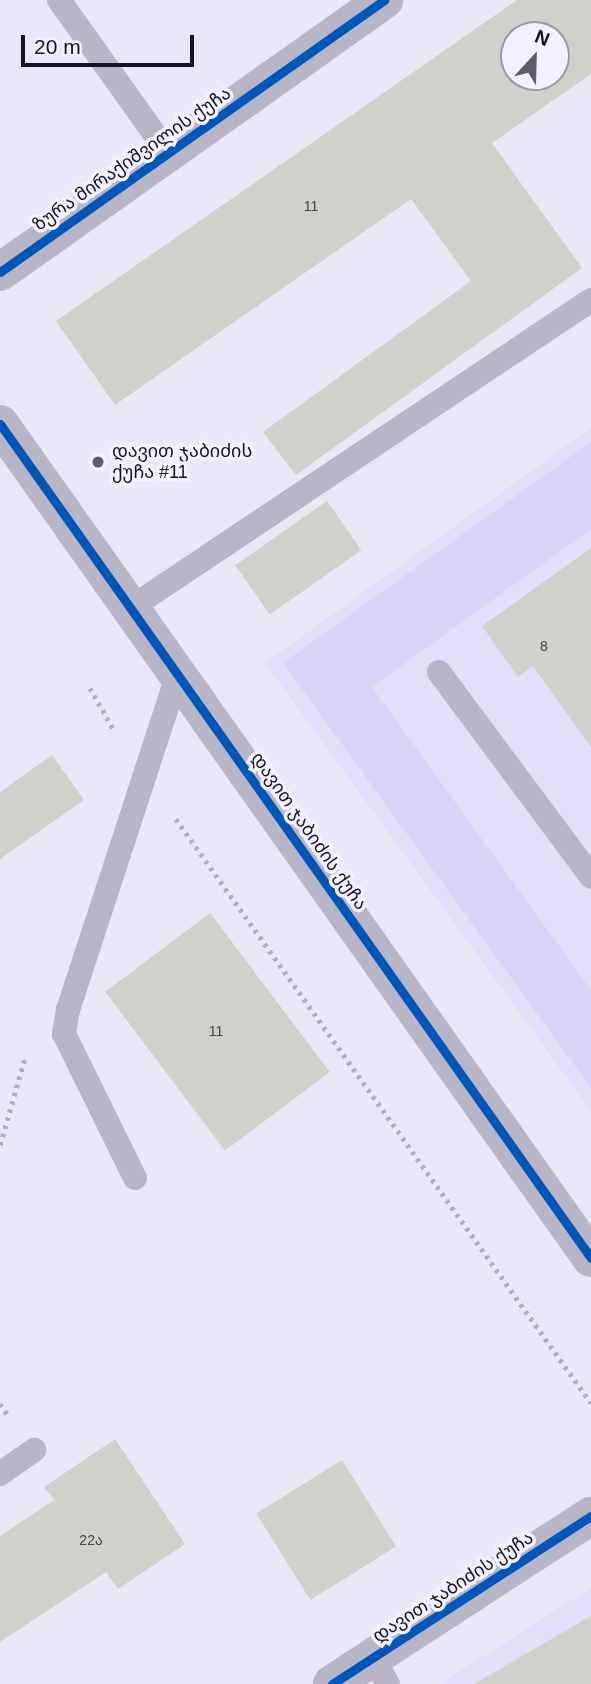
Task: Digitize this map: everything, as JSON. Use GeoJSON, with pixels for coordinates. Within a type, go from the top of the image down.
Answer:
{"type":"FeatureCollection","features":[{"type":"Feature","properties":{"kind":"street","name":"ზურა მირაქიშვილის ქუჩა"},"geometry":{"type":"LineString","coordinates":[[0,272],[384,0]]}},
{"type":"Feature","properties":{"kind":"street","name":"დავით ჯაბიძის ქუჩა"},"geometry":{"type":"LineString","coordinates":[[0,424],[591,1258]]}},
{"type":"Feature","properties":{"kind":"street","name":"დავით ჯაბიძის ქუჩა"},"geometry":{"type":"LineString","coordinates":[[332,1684],[381,1671],[591,1516]]}},
{"type":"Feature","properties":{"kind":"lane"},"geometry":{"type":"LineString","coordinates":[[59,0],[168,153]]}},
{"type":"Feature","properties":{"kind":"lane"},"geometry":{"type":"LineString","coordinates":[[132,607],[591,300]]}},
{"type":"Feature","properties":{"kind":"lane"},"geometry":{"type":"LineString","coordinates":[[439,672],[591,877]]}},
{"type":"Feature","properties":{"kind":"lane"},"geometry":{"type":"LineString","coordinates":[[135,1178],[64,1034],[68,1010],[178,673]]}},
{"type":"Feature","properties":{"kind":"lane"},"geometry":{"type":"LineString","coordinates":[[0,1474],[34,1450]]}},
{"type":"Feature","properties":{"kind":"path"},"geometry":{"type":"LineString","coordinates":[[145,775],[591,1403]]}},
{"type":"Feature","properties":{"kind":"shaded area"},"geometry":{"type":"Polygon","coordinates":[[[591,428],[591,1111],[265,663],[591,428]]]}},
{"type":"Feature","properties":{"kind":"shaded area"},"geometry":{"type":"Polygon","coordinates":[[[591,442],[591,529],[372,687],[591,990],[591,1088],[283,663],[591,442]]]}},
{"type":"Feature","properties":{"kind":"shaded area"},"geometry":{"type":"Polygon","coordinates":[[[591,1588],[591,1684],[440,1684],[591,1588]]]}},
{"type":"Feature","properties":{"kind":"building"},"geometry":{"type":"Polygon","coordinates":[[[517,0],[591,0],[591,74],[570,89],[570,21],[500,21],[500,91],[567,91],[492,143],[582,268],[296,475],[263,432],[471,281],[411,199],[115,405],[56,321],[517,0]]]}},
{"type":"Feature","properties":{"kind":"building"},"geometry":{"type":"Polygon","coordinates":[[[327,501],[361,550],[270,614],[235,565],[327,501]]]}},
{"type":"Feature","properties":{"kind":"building"},"geometry":{"type":"Polygon","coordinates":[[[591,548],[591,747],[533,666],[518,677],[482,626],[591,548]]]}},
{"type":"Feature","properties":{"kind":"building"},"geometry":{"type":"Polygon","coordinates":[[[52,755],[84,800],[0,859],[0,792],[52,755]]]}},
{"type":"Feature","properties":{"kind":"building"},"geometry":{"type":"Polygon","coordinates":[[[210,913],[330,1072],[225,1151],[105,992],[210,913]]]}},
{"type":"Feature","properties":{"kind":"building"},"geometry":{"type":"Polygon","coordinates":[[[115,1439],[185,1544],[118,1589],[106,1572],[0,1642],[0,1536],[54,1500],[44,1487],[115,1439]]]}},
{"type":"Feature","properties":{"kind":"building"},"geometry":{"type":"Polygon","coordinates":[[[342,1460],[396,1547],[310,1600],[256,1514],[342,1460]]]}},
{"type":"Feature","properties":{"kind":"building"},"geometry":{"type":"Polygon","coordinates":[[[591,1616],[591,1684],[474,1684],[591,1616]]]}},
{"type":"Feature","properties":{"kind":"cycle path"},"geometry":{"type":"LineString","coordinates":[[0,272],[384,0]]}},
{"type":"Feature","properties":{"kind":"cycle path"},"geometry":{"type":"LineString","coordinates":[[0,424],[591,1258]]}},
{"type":"Feature","properties":{"kind":"cycle path"},"geometry":{"type":"LineString","coordinates":[[332,1684],[591,1516]]}},
{"type":"Feature","properties":{"kind":"place","name":"დავით ჯაბიძის ქუჩა #11"},"geometry":{"type":"Point","coordinates":[98,462]}}]}
